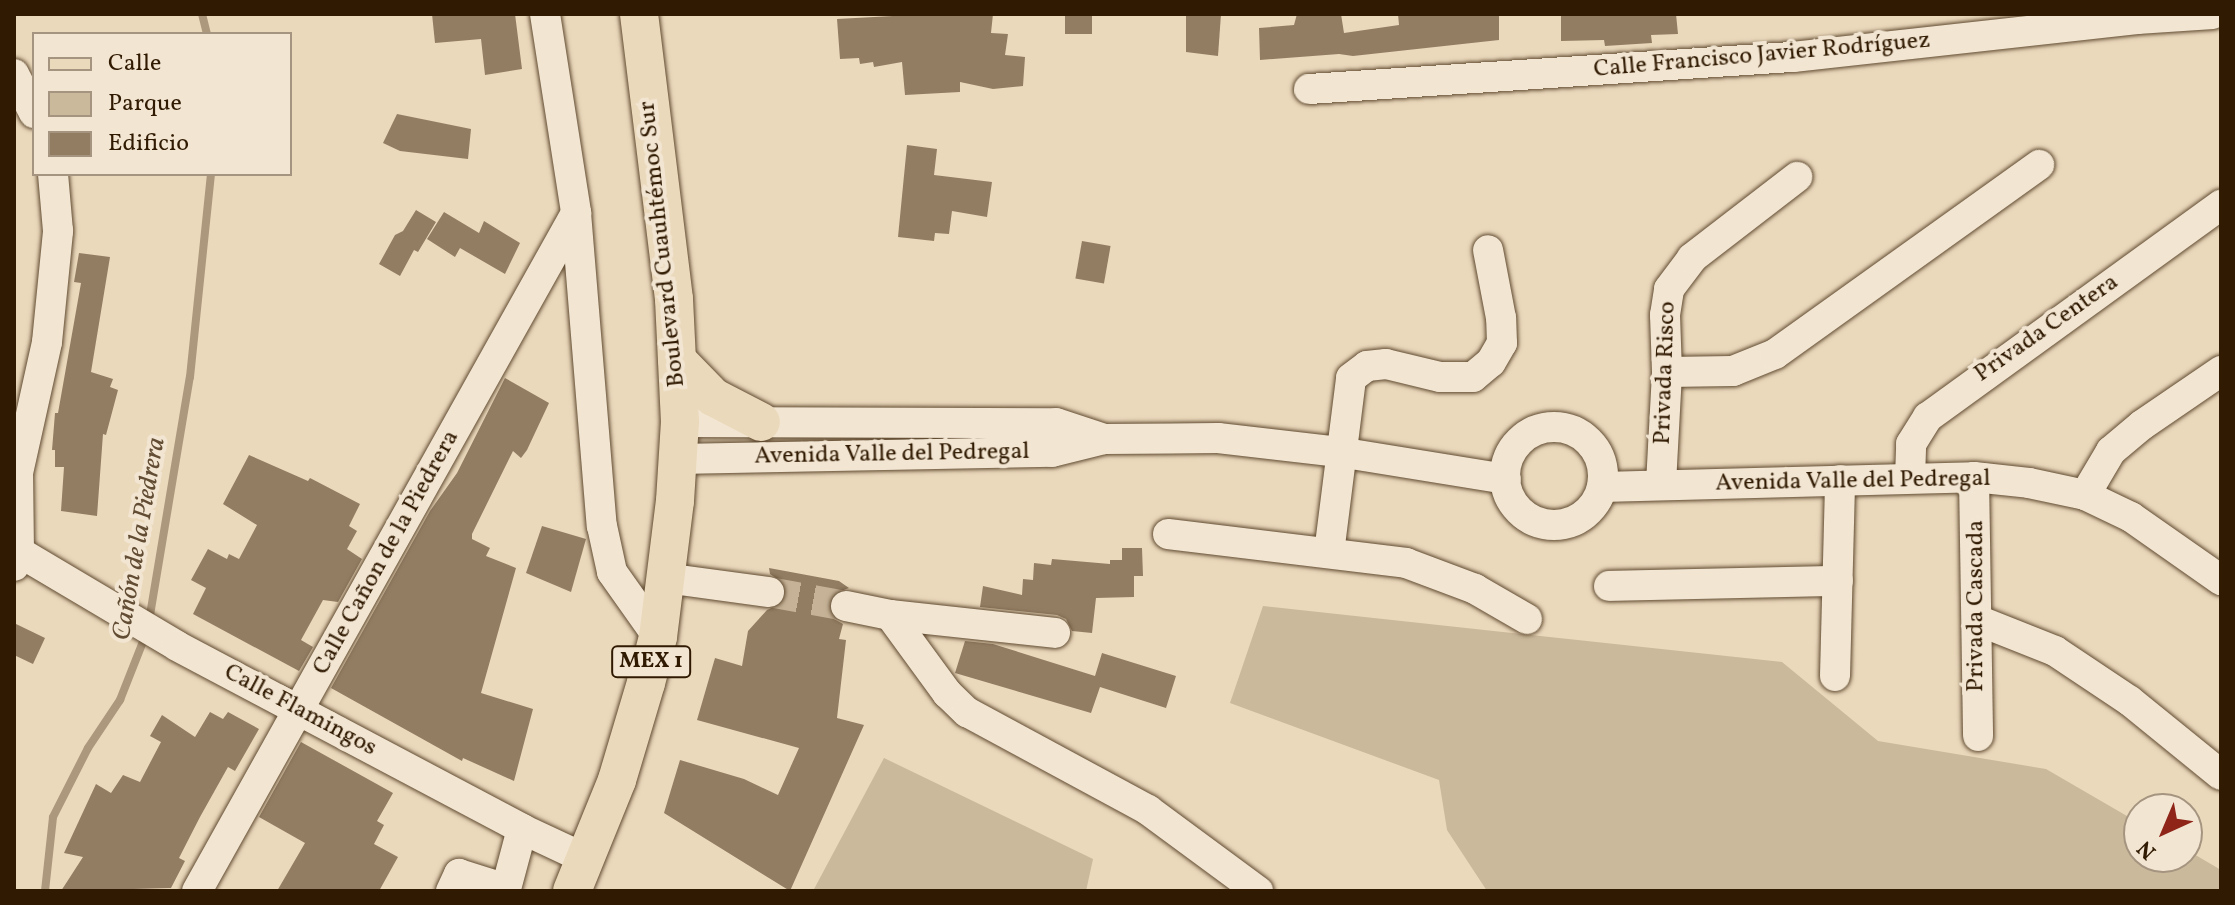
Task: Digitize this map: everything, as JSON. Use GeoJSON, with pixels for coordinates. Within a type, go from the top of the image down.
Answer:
{"type":"FeatureCollection","features":[{"type":"Feature","properties":{"kind":"main road","name":"Boulevard Cuauhtémoc Sur"},"geometry":{"type":"LineString","coordinates":[[579,875],[634,726],[658,637],[678,459],[680,422],[674,299],[639,14]]}},
{"type":"Feature","properties":{"kind":"main road"},"geometry":{"type":"LineString","coordinates":[[677,360],[713,397],[761,422]]}},
{"type":"Feature","properties":{"kind":"street"},"geometry":{"type":"LineString","coordinates":[[545,14],[576,213],[602,526],[612,572],[658,637]]}},
{"type":"Feature","properties":{"kind":"street","name":"Calle Francisco Javier Rodríguez"},"geometry":{"type":"LineString","coordinates":[[1309,89],[1793,57],[2137,19],[2213,14]]}},
{"type":"Feature","properties":{"kind":"street"},"geometry":{"type":"LineString","coordinates":[[14,74],[32,109]]}},
{"type":"Feature","properties":{"kind":"street"},"geometry":{"type":"LineString","coordinates":[[1667,372],[1733,371],[1775,354],[2039,165]]}},
{"type":"Feature","properties":{"kind":"street","name":"Calle Flamingos"},"geometry":{"type":"LineString","coordinates":[[53,176],[58,231],[47,342],[16,471],[17,559],[93,596],[177,646],[522,829],[579,875]]}},
{"type":"Feature","properties":{"kind":"street","name":"Privada Risco"},"geometry":{"type":"LineString","coordinates":[[1661,484],[1667,372],[1665,315],[1669,289],[1692,258],[1797,177]]}},
{"type":"Feature","properties":{"kind":"street","name":"Privada Centera"},"geometry":{"type":"LineString","coordinates":[[1910,478],[1911,444],[1928,417],[2221,205]]}},
{"type":"Feature","properties":{"kind":"street","name":"Calle Cañon de la Piedrera"},"geometry":{"type":"LineString","coordinates":[[197,891],[576,213]]}},
{"type":"Feature","properties":{"kind":"street"},"geometry":{"type":"LineString","coordinates":[[1329,553],[1339,452],[1351,378],[1367,366],[1386,364],[1440,377],[1473,377],[1491,362],[1502,343],[1501,318],[1488,250]]}},
{"type":"Feature","properties":{"kind":"street"},"geometry":{"type":"LineString","coordinates":[[2085,495],[2111,451],[2142,425],[2221,371]]}},
{"type":"Feature","properties":{"kind":"street","name":"Avenida Valle del Pedregal"},"geometry":{"type":"LineString","coordinates":[[680,422],[1056,423],[1104,439]]}},
{"type":"Feature","properties":{"kind":"street"},"geometry":{"type":"LineString","coordinates":[[933,422],[935,454]]}},
{"type":"Feature","properties":{"kind":"street"},"geometry":{"type":"LineString","coordinates":[[1558,427],[1584,437],[1593,447],[1603,473],[1597,499],[1578,519],[1551,525],[1525,515],[1508,493],[1506,479],[1506,465],[1520,441],[1531,433],[1558,427]]}},
{"type":"Feature","properties":{"kind":"street","name":"Avenida Valle del Pedregal"},"geometry":{"type":"LineString","coordinates":[[678,459],[1052,452],[1104,439],[1218,438],[1339,452],[1506,479]]}},
{"type":"Feature","properties":{"kind":"street","name":"Avenida Valle del Pedregal"},"geometry":{"type":"LineString","coordinates":[[1602,487],[1974,477],[2029,483],[2085,495],[2131,517],[2221,580]]}},
{"type":"Feature","properties":{"kind":"street","name":"Privada Cascada"},"geometry":{"type":"LineString","coordinates":[[1974,477],[1978,736]]}},
{"type":"Feature","properties":{"kind":"street"},"geometry":{"type":"LineString","coordinates":[[1835,676],[1840,480]]}},
{"type":"Feature","properties":{"kind":"street"},"geometry":{"type":"LineString","coordinates":[[1168,534],[1406,563],[1475,589],[1527,619]]}},
{"type":"Feature","properties":{"kind":"street"},"geometry":{"type":"LineString","coordinates":[[665,578],[769,592]]}},
{"type":"Feature","properties":{"kind":"street"},"geometry":{"type":"LineString","coordinates":[[1609,586],[1838,581]]}},
{"type":"Feature","properties":{"kind":"street"},"geometry":{"type":"LineString","coordinates":[[846,606],[890,615],[1055,633]]}},
{"type":"Feature","properties":{"kind":"street"},"geometry":{"type":"LineString","coordinates":[[890,615],[947,693],[967,712],[1148,810],[1258,891]]}},
{"type":"Feature","properties":{"kind":"street"},"geometry":{"type":"LineString","coordinates":[[1977,620],[2055,651],[2130,701],[2221,775]]}},
{"type":"Feature","properties":{"kind":"street"},"geometry":{"type":"LineString","coordinates":[[451,891],[459,874],[506,890],[522,829]]}},
{"type":"Feature","properties":{"kind":"green space"},"geometry":{"type":"Polygon","coordinates":[[[1263,606],[1782,662],[1878,741],[2046,769],[2123,814],[2123,873],[2203,873],[2203,859],[2221,870],[2221,891],[1487,891],[1447,830],[1439,780],[1230,703],[1263,606]]]}},
{"type":"Feature","properties":{"kind":"green space"},"geometry":{"type":"Polygon","coordinates":[[[884,758],[1093,859],[1086,891],[813,891],[884,758]]]}},
{"type":"Feature","properties":{"kind":"building"},"geometry":{"type":"Polygon","coordinates":[[[432,14],[515,14],[522,69],[485,75],[481,39],[435,43],[432,14]]]}},
{"type":"Feature","properties":{"kind":"building"},"geometry":{"type":"Polygon","coordinates":[[[993,14],[991,33],[1008,34],[1005,55],[1025,57],[1023,86],[993,89],[960,82],[960,92],[905,95],[902,62],[874,67],[873,62],[860,64],[859,58],[840,59],[837,19],[993,14]]]}},
{"type":"Feature","properties":{"kind":"building"},"geometry":{"type":"Polygon","coordinates":[[[1065,14],[1092,14],[1092,34],[1065,34],[1065,14]]]}},
{"type":"Feature","properties":{"kind":"building"},"geometry":{"type":"Polygon","coordinates":[[[1186,14],[1221,14],[1218,56],[1186,52],[1186,14]]]}},
{"type":"Feature","properties":{"kind":"building"},"geometry":{"type":"Polygon","coordinates":[[[1297,14],[1341,14],[1344,33],[1399,25],[1398,14],[1499,14],[1499,40],[1353,56],[1339,54],[1260,60],[1259,28],[1294,25],[1297,14]]]}},
{"type":"Feature","properties":{"kind":"building"},"geometry":{"type":"Polygon","coordinates":[[[1561,14],[1676,14],[1678,34],[1651,35],[1652,43],[1605,46],[1604,40],[1561,41],[1561,14]]]}},
{"type":"Feature","properties":{"kind":"building"},"geometry":{"type":"Polygon","coordinates":[[[397,114],[471,129],[468,159],[400,151],[383,143],[397,114]]]}},
{"type":"Feature","properties":{"kind":"building"},"geometry":{"type":"Polygon","coordinates":[[[907,145],[937,149],[934,175],[992,182],[987,217],[952,211],[949,234],[935,233],[934,241],[898,237],[907,145]]]}},
{"type":"Feature","properties":{"kind":"building"},"geometry":{"type":"Polygon","coordinates":[[[416,210],[436,222],[418,252],[414,250],[400,276],[379,264],[395,235],[403,231],[416,210]]]}},
{"type":"Feature","properties":{"kind":"building"},"geometry":{"type":"Polygon","coordinates":[[[444,212],[479,233],[484,221],[520,243],[505,274],[460,248],[455,257],[427,239],[444,212]]]}},
{"type":"Feature","properties":{"kind":"building"},"geometry":{"type":"Polygon","coordinates":[[[1082,241],[1111,246],[1104,283],[1075,278],[1082,241]]]}},
{"type":"Feature","properties":{"kind":"building"},"geometry":{"type":"Polygon","coordinates":[[[79,253],[110,257],[91,372],[113,379],[110,387],[118,390],[106,435],[103,434],[97,516],[61,511],[64,467],[55,467],[55,450],[52,450],[55,413],[58,413],[81,283],[74,282],[79,253]]]}},
{"type":"Feature","properties":{"kind":"building"},"geometry":{"type":"Polygon","coordinates":[[[505,378],[549,403],[521,458],[513,451],[472,534],[472,539],[490,548],[486,556],[516,568],[481,693],[533,709],[514,781],[463,758],[462,761],[331,688],[430,511],[457,473],[505,378]]]}},
{"type":"Feature","properties":{"kind":"building"},"geometry":{"type":"Polygon","coordinates":[[[249,455],[308,481],[310,478],[360,504],[349,526],[357,531],[347,549],[362,559],[338,602],[323,600],[301,640],[313,647],[299,671],[193,614],[206,588],[191,580],[208,549],[227,559],[229,554],[239,559],[257,525],[223,504],[249,455]]]}},
{"type":"Feature","properties":{"kind":"building"},"geometry":{"type":"Polygon","coordinates":[[[542,526],[586,539],[571,592],[526,573],[542,526]]]}},
{"type":"Feature","properties":{"kind":"building"},"geometry":{"type":"Polygon","coordinates":[[[1122,548],[1142,548],[1143,576],[1134,576],[1134,597],[1096,598],[1092,633],[1072,631],[1066,619],[1057,615],[980,607],[983,586],[1022,595],[1023,579],[1033,580],[1034,563],[1051,565],[1052,559],[1110,564],[1110,560],[1122,560],[1122,548]]]}},
{"type":"Feature","properties":{"kind":"building"},"geometry":{"type":"Polygon","coordinates":[[[769,568],[839,581],[849,588],[833,594],[828,603],[834,619],[843,624],[839,639],[846,640],[837,718],[864,725],[790,891],[664,813],[680,760],[744,779],[778,795],[799,748],[697,720],[715,658],[742,666],[748,631],[767,610],[784,602],[785,584],[770,574],[769,568]]]}},
{"type":"Feature","properties":{"kind":"building"},"geometry":{"type":"Polygon","coordinates":[[[14,623],[45,638],[33,664],[14,655],[14,623]]]}},
{"type":"Feature","properties":{"kind":"building"},"geometry":{"type":"Polygon","coordinates":[[[965,641],[993,644],[1095,676],[1102,653],[1176,676],[1166,708],[1100,687],[1091,713],[955,673],[965,641]]]}},
{"type":"Feature","properties":{"kind":"building"},"geometry":{"type":"Polygon","coordinates":[[[210,712],[223,719],[228,712],[259,729],[235,771],[228,767],[200,817],[179,858],[185,861],[171,888],[61,891],[83,857],[64,853],[96,784],[111,793],[123,775],[140,782],[161,742],[150,736],[162,715],[195,737],[210,712]]]}},
{"type":"Feature","properties":{"kind":"building"},"geometry":{"type":"Polygon","coordinates":[[[301,742],[393,793],[377,821],[384,825],[374,844],[398,857],[379,891],[277,891],[305,843],[259,817],[301,742]]]}},
{"type":"Feature","properties":{"kind":"waterway","name":"Cañón de la Piedrera"},"geometry":{"type":"LineString","coordinates":[[202,14],[206,32]]}},
{"type":"Feature","properties":{"kind":"waterway","name":"Cañón de la Piedrera"},"geometry":{"type":"LineString","coordinates":[[149,621],[190,377],[211,176]]}},
{"type":"Feature","properties":{"kind":"waterway","name":"Cañón de la Piedrera"},"geometry":{"type":"LineString","coordinates":[[45,891],[53,817],[88,748],[120,700],[146,634]]}},
{"type":"Feature","properties":{"kind":"tunnel"},"geometry":{"type":"LineString","coordinates":[[769,592],[846,606]]}}]}
